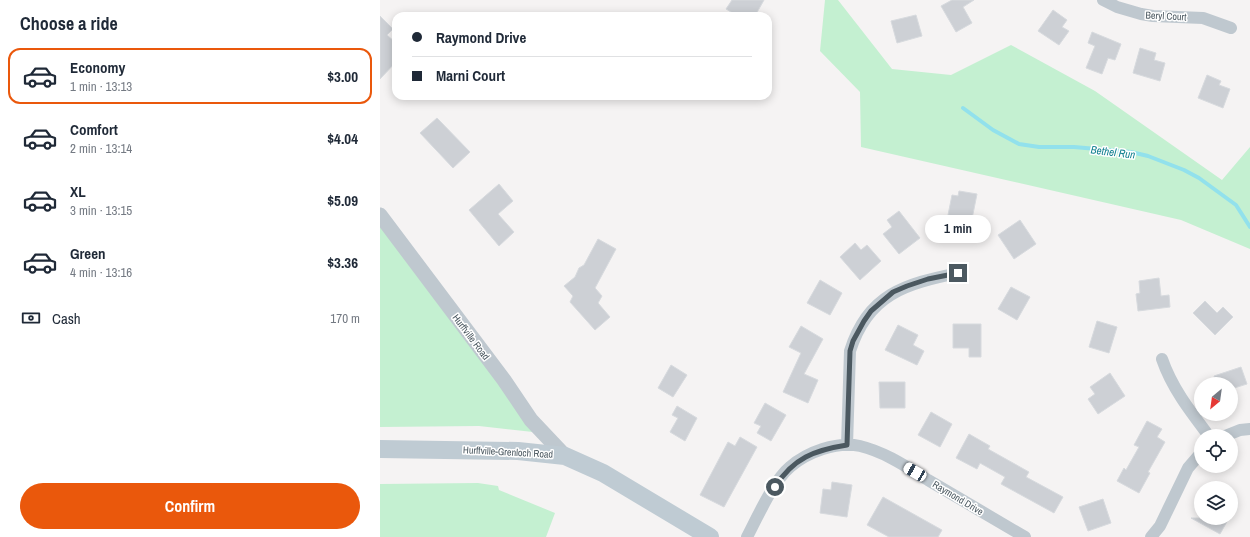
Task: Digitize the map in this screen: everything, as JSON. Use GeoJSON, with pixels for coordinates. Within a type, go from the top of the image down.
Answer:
{"type":"FeatureCollection","features":[{"type":"Feature","properties":{"kind":"main road","name":"Hurffville-Grenloch Road"},"geometry":{"type":"LineString","coordinates":[[380,449],[518,451],[565,456],[603,474],[710,537]]}},
{"type":"Feature","properties":{"kind":"street","name":"Beryl Court"},"geometry":{"type":"LineString","coordinates":[[1103,0],[1117,7],[1141,14],[1153,16],[1203,18],[1231,28]]}},
{"type":"Feature","properties":{"kind":"street","name":"Hurffville Road"},"geometry":{"type":"LineString","coordinates":[[380,215],[504,380],[531,420],[565,456]]}},
{"type":"Feature","properties":{"kind":"street"},"geometry":{"type":"LineString","coordinates":[[847,445],[850,351],[853,341],[864,321],[871,311],[893,292],[928,279],[958,273]]}},
{"type":"Feature","properties":{"kind":"street"},"geometry":{"type":"LineString","coordinates":[[1162,359],[1168,376],[1175,389],[1204,429]]}},
{"type":"Feature","properties":{"kind":"street"},"geometry":{"type":"LineString","coordinates":[[1238,431],[1250,429]]}},
{"type":"Feature","properties":{"kind":"street","name":"Raymond Drive"},"geometry":{"type":"LineString","coordinates":[[747,537],[779,480],[789,468],[802,458],[818,451],[847,445],[860,446],[887,456],[1025,537]]}},
{"type":"Feature","properties":{"kind":"street"},"geometry":{"type":"LineString","coordinates":[[1151,537],[1160,526],[1188,468],[1194,461]]}},
{"type":"Feature","properties":{"kind":"green space"},"geometry":{"type":"Polygon","coordinates":[[[825,0],[838,0],[892,69],[951,75],[1011,45],[1095,91],[1222,180],[1250,147],[1250,249],[1181,220],[861,147],[860,92],[820,51],[825,0]]]}},
{"type":"Feature","properties":{"kind":"green space"},"geometry":{"type":"Polygon","coordinates":[[[380,212],[542,433],[479,426],[380,427],[380,212]]]}},
{"type":"Feature","properties":{"kind":"green space"},"geometry":{"type":"Polygon","coordinates":[[[478,483],[498,486],[499,490],[555,513],[546,537],[380,537],[380,484],[478,483]]]}},
{"type":"Feature","properties":{"kind":"building"},"geometry":{"type":"Polygon","coordinates":[[[732,0],[764,0],[757,12],[731,12],[726,9],[732,0]]]}},
{"type":"Feature","properties":{"kind":"building"},"geometry":{"type":"Polygon","coordinates":[[[952,0],[974,0],[963,7],[972,23],[956,32],[941,6],[952,0]]]}},
{"type":"Feature","properties":{"kind":"building"},"geometry":{"type":"Polygon","coordinates":[[[1053,10],[1067,20],[1062,27],[1069,31],[1059,45],[1038,31],[1053,10]]]}},
{"type":"Feature","properties":{"kind":"building"},"geometry":{"type":"Polygon","coordinates":[[[916,15],[922,36],[897,43],[891,21],[916,15]]]}},
{"type":"Feature","properties":{"kind":"building"},"geometry":{"type":"Polygon","coordinates":[[[380,16],[392,28],[387,35],[392,39],[392,66],[380,79],[380,16]]]}},
{"type":"Feature","properties":{"kind":"building"},"geometry":{"type":"Polygon","coordinates":[[[1092,32],[1121,44],[1115,60],[1108,58],[1102,74],[1086,68],[1095,46],[1088,43],[1092,32]]]}},
{"type":"Feature","properties":{"kind":"building"},"geometry":{"type":"Polygon","coordinates":[[[1140,48],[1156,53],[1154,60],[1165,63],[1160,81],[1133,73],[1140,48]]]}},
{"type":"Feature","properties":{"kind":"building"},"geometry":{"type":"Polygon","coordinates":[[[1207,75],[1221,81],[1219,85],[1230,89],[1223,108],[1198,98],[1207,75]]]}},
{"type":"Feature","properties":{"kind":"building"},"geometry":{"type":"Polygon","coordinates":[[[437,118],[470,152],[453,168],[420,133],[437,118]]]}},
{"type":"Feature","properties":{"kind":"building"},"geometry":{"type":"Polygon","coordinates":[[[499,184],[513,201],[498,214],[514,232],[499,246],[469,210],[499,184]]]}},
{"type":"Feature","properties":{"kind":"building"},"geometry":{"type":"Polygon","coordinates":[[[959,191],[977,194],[972,219],[948,215],[952,195],[958,196],[959,191]]]}},
{"type":"Feature","properties":{"kind":"building"},"geometry":{"type":"Polygon","coordinates":[[[899,211],[920,238],[899,254],[883,234],[892,227],[887,220],[899,211]]]}},
{"type":"Feature","properties":{"kind":"building"},"geometry":{"type":"Polygon","coordinates":[[[1020,220],[1036,244],[1014,259],[998,235],[1020,220]]]}},
{"type":"Feature","properties":{"kind":"building"},"geometry":{"type":"Polygon","coordinates":[[[598,239],[616,249],[595,288],[602,296],[598,303],[610,317],[595,330],[570,302],[573,296],[564,286],[575,277],[579,268],[584,265],[598,239]]]}},
{"type":"Feature","properties":{"kind":"building"},"geometry":{"type":"Polygon","coordinates":[[[855,243],[861,250],[867,245],[881,261],[860,280],[840,257],[855,243]]]}},
{"type":"Feature","properties":{"kind":"building"},"geometry":{"type":"Polygon","coordinates":[[[1159,278],[1161,296],[1169,295],[1170,307],[1138,311],[1136,294],[1140,293],[1139,281],[1159,278]]]}},
{"type":"Feature","properties":{"kind":"building"},"geometry":{"type":"Polygon","coordinates":[[[820,280],[842,293],[830,315],[807,303],[820,280]]]}},
{"type":"Feature","properties":{"kind":"building"},"geometry":{"type":"Polygon","coordinates":[[[1011,287],[1030,297],[1017,320],[998,309],[1011,287]]]}},
{"type":"Feature","properties":{"kind":"building"},"geometry":{"type":"Polygon","coordinates":[[[1205,301],[1217,313],[1223,307],[1233,317],[1215,335],[1193,313],[1205,301]]]}},
{"type":"Feature","properties":{"kind":"building"},"geometry":{"type":"Polygon","coordinates":[[[1097,321],[1117,327],[1109,353],[1089,347],[1097,321]]]}},
{"type":"Feature","properties":{"kind":"building"},"geometry":{"type":"Polygon","coordinates":[[[953,324],[981,324],[981,357],[969,357],[969,348],[953,348],[953,324]]]}},
{"type":"Feature","properties":{"kind":"building"},"geometry":{"type":"Polygon","coordinates":[[[898,325],[918,335],[913,345],[924,351],[917,365],[885,350],[898,325]]]}},
{"type":"Feature","properties":{"kind":"building"},"geometry":{"type":"Polygon","coordinates":[[[801,326],[823,339],[804,374],[818,380],[808,403],[783,392],[801,353],[789,347],[801,326]]]}},
{"type":"Feature","properties":{"kind":"building"},"geometry":{"type":"Polygon","coordinates":[[[671,365],[687,375],[673,397],[658,388],[671,365]]]}},
{"type":"Feature","properties":{"kind":"building"},"geometry":{"type":"Polygon","coordinates":[[[1241,367],[1247,384],[1238,387],[1238,377],[1214,376],[1241,367]]]}},
{"type":"Feature","properties":{"kind":"building"},"geometry":{"type":"Polygon","coordinates":[[[1110,373],[1125,396],[1098,414],[1088,399],[1095,394],[1090,387],[1110,373]]]}},
{"type":"Feature","properties":{"kind":"building"},"geometry":{"type":"Polygon","coordinates":[[[879,382],[905,382],[905,408],[880,408],[879,382]]]}},
{"type":"Feature","properties":{"kind":"building"},"geometry":{"type":"Polygon","coordinates":[[[765,403],[786,415],[771,441],[757,433],[761,426],[754,423],[765,403]]]}},
{"type":"Feature","properties":{"kind":"building"},"geometry":{"type":"Polygon","coordinates":[[[677,406],[697,418],[685,441],[670,432],[678,418],[672,415],[677,406]]]}},
{"type":"Feature","properties":{"kind":"building"},"geometry":{"type":"Polygon","coordinates":[[[931,412],[952,424],[940,447],[918,435],[931,412]]]}},
{"type":"Feature","properties":{"kind":"building"},"geometry":{"type":"Polygon","coordinates":[[[1147,421],[1162,429],[1157,437],[1165,442],[1148,472],[1150,473],[1139,493],[1117,481],[1124,468],[1126,470],[1139,447],[1134,445],[1147,421]]]}},
{"type":"Feature","properties":{"kind":"building"},"geometry":{"type":"Polygon","coordinates":[[[969,434],[990,446],[988,449],[1029,472],[1026,477],[1063,497],[1054,513],[1001,484],[1005,477],[980,463],[977,469],[956,458],[969,434]]]}},
{"type":"Feature","properties":{"kind":"building"},"geometry":{"type":"Polygon","coordinates":[[[740,437],[757,447],[724,507],[700,495],[728,442],[735,446],[740,437]]]}},
{"type":"Feature","properties":{"kind":"building"},"geometry":{"type":"Polygon","coordinates":[[[832,482],[852,485],[847,517],[820,513],[823,489],[831,490],[832,482]]]}},
{"type":"Feature","properties":{"kind":"building"},"geometry":{"type":"Polygon","coordinates":[[[883,497],[942,530],[938,537],[889,537],[867,525],[883,497]]]}},
{"type":"Feature","properties":{"kind":"building"},"geometry":{"type":"Polygon","coordinates":[[[1103,499],[1111,523],[1088,531],[1079,507],[1103,499]]]}},
{"type":"Feature","properties":{"kind":"building"},"geometry":{"type":"Polygon","coordinates":[[[1204,525],[1225,525],[1220,534],[1204,525]]]}},
{"type":"Feature","properties":{"kind":"waterway","name":"Bethel Run"},"geometry":{"type":"LineString","coordinates":[[963,108],[993,130],[1019,144],[1039,147],[1074,147],[1131,152],[1148,156],[1184,170],[1199,178],[1236,205],[1250,227]]}},
{"type":"Feature","properties":{"kind":"route"},"geometry":{"type":"LineString","coordinates":[[775,487],[789,468],[802,458],[831,447],[847,445],[850,351],[853,341],[871,311],[893,292],[928,279],[958,273]]}}]}
